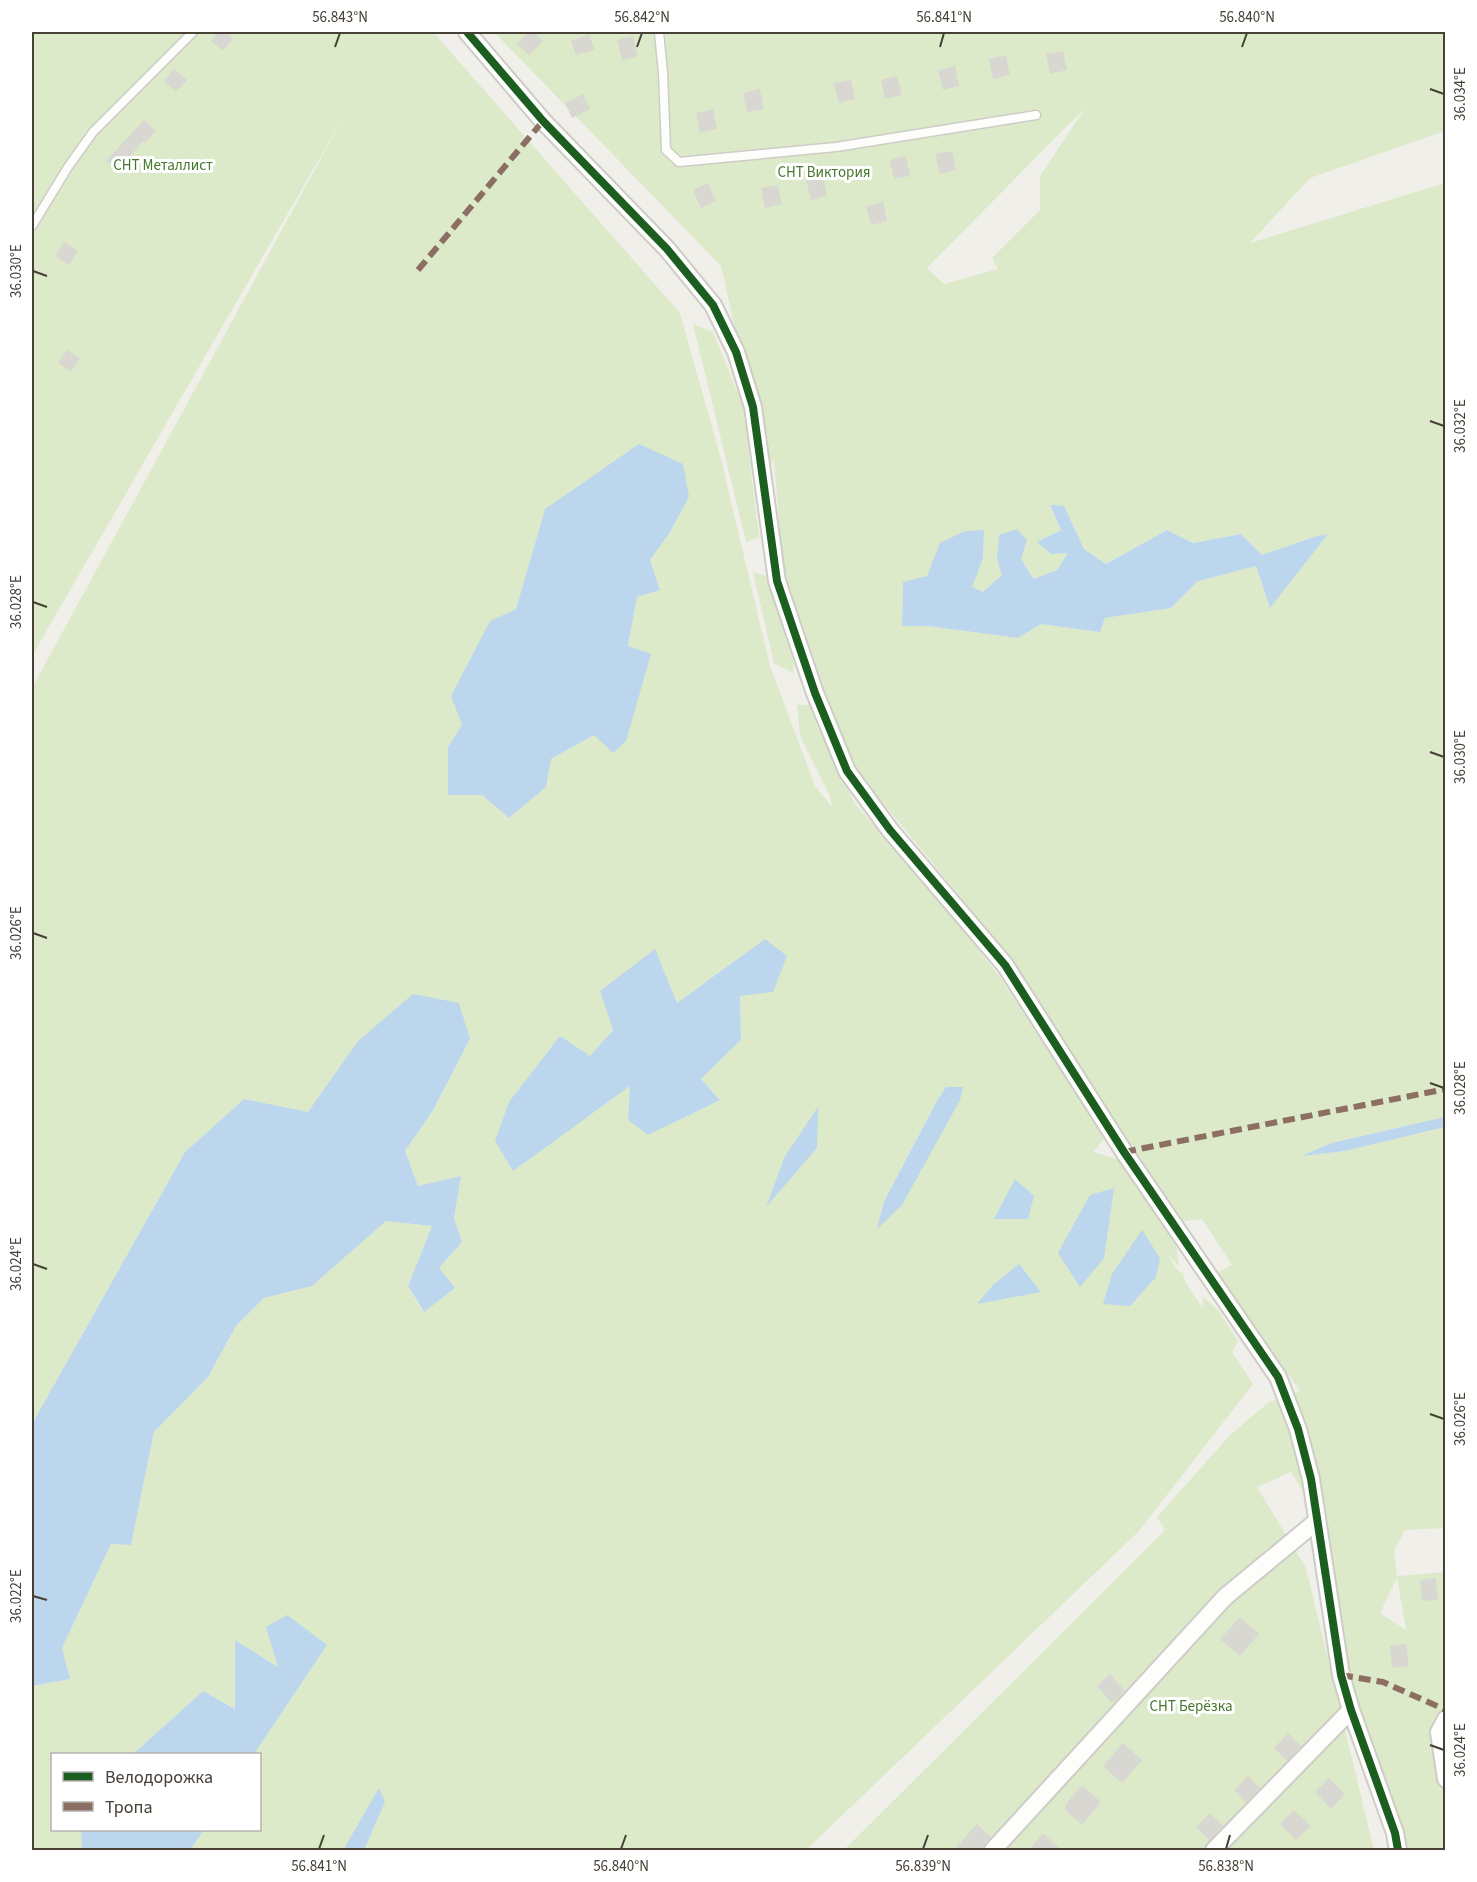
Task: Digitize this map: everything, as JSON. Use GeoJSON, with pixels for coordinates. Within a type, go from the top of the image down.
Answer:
{"type":"FeatureCollection","features":[{"type":"Feature","properties":{"kind":"street"},"geometry":{"type":"LineString","coordinates":[[467,32],[543,121],[667,249],[713,305],[736,352],[753,407],[777,581],[815,693],[847,771],[890,830],[1005,965],[1124,1152],[1278,1377],[1298,1429],[1311,1479],[1341,1675],[1351,1710],[1395,1833],[1398,1851]]}},
{"type":"Feature","properties":{"kind":"street"},"geometry":{"type":"LineString","coordinates":[[993,1851],[1225,1597],[1317,1521]]}},
{"type":"Feature","properties":{"kind":"street"},"geometry":{"type":"LineString","coordinates":[[1214,1851],[1351,1710]]}},
{"type":"Feature","properties":{"kind":"street"},"geometry":{"type":"LineString","coordinates":[[1446,1719],[1439,1732],[1446,1779]]}},
{"type":"Feature","properties":{"kind":"lane"},"geometry":{"type":"LineString","coordinates":[[32,226],[68,167],[93,132],[193,32]]}},
{"type":"Feature","properties":{"kind":"lane"},"geometry":{"type":"LineString","coordinates":[[658,32],[663,73],[666,150],[679,162],[836,147],[1036,115]]}},
{"type":"Feature","properties":{"kind":"green space","name":"СНТ Металлист"},"geometry":{"type":"Polygon","coordinates":[[[32,32],[408,32],[411,34],[433,32],[680,313],[721,459],[770,666],[815,786],[832,807],[830,796],[800,736],[797,705],[810,705],[817,726],[855,804],[932,891],[1000,977],[1105,1138],[1093,1152],[1120,1160],[1137,1181],[1176,1245],[1179,1267],[1166,1252],[1180,1273],[1182,1272],[1186,1283],[1202,1307],[1203,1297],[1218,1310],[1238,1341],[1232,1352],[1253,1384],[1139,1531],[806,1850],[482,1850],[481,1847],[479,1850],[364,1850],[385,1802],[379,1789],[343,1850],[190,1850],[203,1831],[261,1831],[261,1753],[255,1753],[327,1645],[278,1667],[235,1640],[236,1709],[203,1691],[134,1753],[51,1753],[51,1831],[81,1831],[82,1850],[32,1850],[32,1686],[70,1679],[62,1648],[111,1544],[131,1545],[154,1432],[208,1377],[236,1326],[264,1298],[312,1286],[386,1221],[432,1226],[408,1286],[423,1312],[455,1288],[439,1268],[462,1242],[454,1218],[461,1176],[418,1186],[405,1151],[432,1112],[470,1039],[358,1041],[308,1113],[244,1099],[185,1152],[32,1424],[32,688],[344,116],[32,656],[32,32]],[[689,497],[545,509],[516,609],[490,621],[462,725],[448,747],[482,795],[509,817],[546,787],[551,759],[594,735],[651,655],[628,646],[637,597],[660,590],[650,560],[670,532],[689,497]],[[765,939],[677,1003],[655,950],[613,1029],[590,1057],[560,1036],[513,1170],[631,1085],[720,1099],[701,1079],[741,1040],[740,996],[765,939]],[[946,1087],[884,1200],[878,1227],[946,1087]],[[817,1109],[785,1156],[767,1205],[797,1171],[817,1109]]]}},
{"type":"Feature","properties":{"kind":"green space"},"geometry":{"type":"Polygon","coordinates":[[[494,32],[1445,32],[1445,131],[1310,178],[1250,243],[1445,183],[1445,1117],[1331,1143],[1304,1155],[1345,1151],[1445,1127],[1445,1528],[1405,1530],[1394,1551],[1397,1576],[1445,1572],[1445,1850],[1403,1850],[1355,1709],[1322,1522],[1291,1472],[1257,1487],[1306,1568],[1374,1850],[844,1850],[1165,1530],[1157,1517],[1230,1435],[1269,1402],[1300,1391],[1216,1273],[1232,1265],[1202,1219],[1176,1222],[1099,1095],[1031,997],[955,899],[964,901],[850,763],[783,568],[774,459],[769,467],[728,326],[734,324],[721,266],[494,32]],[[1085,108],[927,268],[944,284],[998,269],[992,258],[1040,210],[1040,176],[1085,108]],[[1050,506],[1061,530],[1038,542],[1069,553],[1057,570],[1035,579],[1021,559],[997,560],[1002,575],[984,593],[971,587],[983,558],[984,530],[965,531],[927,576],[903,583],[902,626],[928,626],[1018,638],[1041,624],[1100,632],[1105,618],[1171,608],[1198,581],[1256,566],[1270,608],[1314,537],[1262,555],[1241,534],[1193,543],[1167,530],[1106,564],[1084,549],[1064,506],[1050,506]],[[1397,1578],[1380,1613],[1406,1630],[1397,1578]]]}},
{"type":"Feature","properties":{"kind":"green space"},"geometry":{"type":"Polygon","coordinates":[[[693,324],[713,332],[743,406],[759,537],[746,542],[693,324]]]}},
{"type":"Feature","properties":{"kind":"green space"},"geometry":{"type":"Polygon","coordinates":[[[753,572],[766,576],[794,663],[793,673],[774,663],[753,572]]]}},
{"type":"Feature","properties":{"kind":"water"},"geometry":{"type":"Polygon","coordinates":[[[639,444],[683,464],[689,497],[670,532],[650,560],[660,590],[637,597],[628,646],[651,654],[626,741],[613,753],[594,735],[551,759],[546,787],[509,818],[482,795],[448,795],[448,747],[462,725],[451,696],[490,621],[516,609],[545,509],[639,444]]]}},
{"type":"Feature","properties":{"kind":"water"},"geometry":{"type":"Polygon","coordinates":[[[1050,505],[1064,506],[1084,549],[1106,564],[1167,530],[1193,543],[1241,534],[1262,555],[1328,534],[1270,608],[1256,566],[1198,581],[1171,608],[1105,618],[1100,632],[1041,624],[1018,638],[928,626],[902,626],[903,582],[927,576],[940,543],[965,531],[984,530],[983,558],[972,587],[983,592],[1002,575],[997,560],[999,535],[1017,529],[1027,540],[1021,559],[1034,579],[1057,570],[1068,553],[1051,554],[1037,542],[1061,530],[1050,505]]]}},
{"type":"Feature","properties":{"kind":"water"},"geometry":{"type":"Polygon","coordinates":[[[765,939],[787,956],[773,992],[740,996],[741,1040],[701,1079],[720,1100],[648,1135],[628,1120],[630,1086],[513,1171],[495,1141],[509,1102],[560,1036],[590,1056],[613,1030],[600,991],[655,949],[677,1003],[765,939]]]}},
{"type":"Feature","properties":{"kind":"water"},"geometry":{"type":"Polygon","coordinates":[[[413,994],[459,1003],[470,1039],[432,1112],[405,1151],[418,1186],[461,1176],[454,1218],[462,1242],[439,1268],[455,1288],[424,1312],[408,1286],[432,1226],[386,1221],[312,1286],[264,1298],[236,1326],[208,1377],[154,1432],[131,1545],[111,1544],[62,1648],[70,1679],[32,1686],[32,1424],[185,1152],[244,1099],[308,1112],[358,1041],[413,994]]]}},
{"type":"Feature","properties":{"kind":"water"},"geometry":{"type":"Polygon","coordinates":[[[946,1087],[963,1087],[960,1100],[902,1205],[877,1229],[884,1201],[946,1087]]]}},
{"type":"Feature","properties":{"kind":"water"},"geometry":{"type":"Polygon","coordinates":[[[818,1107],[817,1148],[766,1207],[785,1156],[818,1107]]]}},
{"type":"Feature","properties":{"kind":"water"},"geometry":{"type":"Polygon","coordinates":[[[1445,1117],[1445,1127],[1345,1151],[1302,1156],[1331,1143],[1445,1117]]]}},
{"type":"Feature","properties":{"kind":"water"},"geometry":{"type":"Polygon","coordinates":[[[1015,1179],[1034,1196],[1028,1219],[994,1219],[1015,1179]]]}},
{"type":"Feature","properties":{"kind":"water"},"geometry":{"type":"Polygon","coordinates":[[[1114,1188],[1104,1258],[1080,1287],[1058,1253],[1090,1195],[1114,1188]]]}},
{"type":"Feature","properties":{"kind":"water"},"geometry":{"type":"Polygon","coordinates":[[[1142,1230],[1160,1258],[1156,1277],[1130,1306],[1103,1304],[1112,1274],[1142,1230]]]}},
{"type":"Feature","properties":{"kind":"water"},"geometry":{"type":"Polygon","coordinates":[[[1019,1264],[1041,1292],[977,1304],[993,1285],[1019,1264]]]}},
{"type":"Feature","properties":{"kind":"water"},"geometry":{"type":"Polygon","coordinates":[[[287,1615],[327,1645],[255,1753],[134,1753],[203,1691],[235,1709],[235,1640],[278,1667],[266,1627],[287,1615]]]}},
{"type":"Feature","properties":{"kind":"water"},"geometry":{"type":"Polygon","coordinates":[[[379,1788],[385,1802],[364,1850],[343,1850],[379,1788]]]}},
{"type":"Feature","properties":{"kind":"water"},"geometry":{"type":"Polygon","coordinates":[[[81,1831],[203,1831],[190,1850],[82,1850],[81,1831]]]}},
{"type":"Feature","properties":{"kind":"building"},"geometry":{"type":"Polygon","coordinates":[[[218,32],[225,32],[233,39],[223,51],[211,41],[218,32]]]}},
{"type":"Feature","properties":{"kind":"building"},"geometry":{"type":"Polygon","coordinates":[[[528,32],[533,32],[543,41],[529,55],[517,44],[528,32]]]}},
{"type":"Feature","properties":{"kind":"building"},"geometry":{"type":"Polygon","coordinates":[[[589,34],[595,50],[576,55],[571,41],[589,34]]]}},
{"type":"Feature","properties":{"kind":"building"},"geometry":{"type":"Polygon","coordinates":[[[633,36],[638,56],[622,60],[617,40],[633,36]]]}},
{"type":"Feature","properties":{"kind":"building"},"geometry":{"type":"Polygon","coordinates":[[[1063,51],[1067,70],[1050,74],[1046,54],[1063,51]]]}},
{"type":"Feature","properties":{"kind":"building"},"geometry":{"type":"Polygon","coordinates":[[[1006,55],[1010,75],[993,79],[989,59],[1006,55]]]}},
{"type":"Feature","properties":{"kind":"building"},"geometry":{"type":"Polygon","coordinates":[[[955,66],[959,86],[943,90],[938,70],[955,66]]]}},
{"type":"Feature","properties":{"kind":"building"},"geometry":{"type":"Polygon","coordinates":[[[174,69],[187,80],[176,92],[164,81],[174,69]]]}},
{"type":"Feature","properties":{"kind":"building"},"geometry":{"type":"Polygon","coordinates":[[[897,76],[902,95],[885,99],[881,80],[897,76]]]}},
{"type":"Feature","properties":{"kind":"building"},"geometry":{"type":"Polygon","coordinates":[[[851,80],[855,99],[839,103],[834,83],[851,80]]]}},
{"type":"Feature","properties":{"kind":"building"},"geometry":{"type":"Polygon","coordinates":[[[760,89],[764,109],[747,112],[743,93],[760,89]]]}},
{"type":"Feature","properties":{"kind":"building"},"geometry":{"type":"Polygon","coordinates":[[[583,94],[590,109],[572,118],[565,103],[583,94]]]}},
{"type":"Feature","properties":{"kind":"building"},"geometry":{"type":"Polygon","coordinates":[[[713,109],[717,129],[700,133],[696,113],[713,109]]]}},
{"type":"Feature","properties":{"kind":"building"},"geometry":{"type":"Polygon","coordinates":[[[144,120],[156,131],[145,143],[143,141],[118,171],[106,161],[144,120]]]}},
{"type":"Feature","properties":{"kind":"building"},"geometry":{"type":"Polygon","coordinates":[[[952,151],[956,170],[940,174],[935,154],[952,151]]]}},
{"type":"Feature","properties":{"kind":"building"},"geometry":{"type":"Polygon","coordinates":[[[906,156],[910,176],[894,179],[890,160],[906,156]]]}},
{"type":"Feature","properties":{"kind":"building"},"geometry":{"type":"Polygon","coordinates":[[[823,177],[827,196],[811,200],[806,180],[823,177]]]}},
{"type":"Feature","properties":{"kind":"building"},"geometry":{"type":"Polygon","coordinates":[[[708,183],[716,201],[701,208],[693,190],[708,183]]]}},
{"type":"Feature","properties":{"kind":"building"},"geometry":{"type":"Polygon","coordinates":[[[778,185],[782,204],[765,208],[761,188],[778,185]]]}},
{"type":"Feature","properties":{"kind":"building"},"geometry":{"type":"Polygon","coordinates":[[[883,202],[887,221],[871,225],[866,206],[883,202]]]}},
{"type":"Feature","properties":{"kind":"building"},"geometry":{"type":"Polygon","coordinates":[[[64,242],[78,251],[69,265],[55,256],[64,242]]]}},
{"type":"Feature","properties":{"kind":"building"},"geometry":{"type":"Polygon","coordinates":[[[67,350],[80,358],[71,372],[58,363],[67,350]]]}},
{"type":"Feature","properties":{"kind":"building"},"geometry":{"type":"Polygon","coordinates":[[[1436,1578],[1438,1600],[1422,1601],[1420,1580],[1436,1578]]]}},
{"type":"Feature","properties":{"kind":"building"},"geometry":{"type":"Polygon","coordinates":[[[1240,1617],[1259,1634],[1240,1656],[1220,1639],[1240,1617]]]}},
{"type":"Feature","properties":{"kind":"building"},"geometry":{"type":"Polygon","coordinates":[[[1406,1644],[1409,1666],[1392,1668],[1390,1646],[1406,1644]]]}},
{"type":"Feature","properties":{"kind":"building"},"geometry":{"type":"Polygon","coordinates":[[[1110,1674],[1125,1691],[1112,1703],[1097,1686],[1110,1674]]]}},
{"type":"Feature","properties":{"kind":"building"},"geometry":{"type":"Polygon","coordinates":[[[1288,1733],[1301,1746],[1287,1761],[1274,1748],[1288,1733]]]}},
{"type":"Feature","properties":{"kind":"building"},"geometry":{"type":"Polygon","coordinates":[[[1123,1743],[1142,1760],[1122,1783],[1103,1766],[1123,1743]]]}},
{"type":"Feature","properties":{"kind":"building"},"geometry":{"type":"Polygon","coordinates":[[[1248,1776],[1260,1788],[1246,1802],[1234,1790],[1248,1776]]]}},
{"type":"Feature","properties":{"kind":"building"},"geometry":{"type":"Polygon","coordinates":[[[1329,1778],[1345,1794],[1331,1809],[1315,1792],[1329,1778]]]}},
{"type":"Feature","properties":{"kind":"building"},"geometry":{"type":"Polygon","coordinates":[[[1082,1785],[1101,1802],[1082,1825],[1065,1810],[1065,1805],[1082,1785]]]}},
{"type":"Feature","properties":{"kind":"building"},"geometry":{"type":"Polygon","coordinates":[[[1294,1810],[1311,1826],[1296,1840],[1280,1824],[1294,1810]]]}},
{"type":"Feature","properties":{"kind":"building"},"geometry":{"type":"Polygon","coordinates":[[[1210,1813],[1223,1826],[1209,1840],[1196,1827],[1210,1813]]]}},
{"type":"Feature","properties":{"kind":"building"},"geometry":{"type":"Polygon","coordinates":[[[977,1824],[991,1837],[985,1843],[983,1851],[953,1851],[977,1824]]]}},
{"type":"Feature","properties":{"kind":"building"},"geometry":{"type":"Polygon","coordinates":[[[1043,1833],[1063,1851],[1028,1851],[1043,1833]]]}},
{"type":"Feature","properties":{"kind":"marked path"},"geometry":{"type":"LineString","coordinates":[[418,270],[543,121]]}},
{"type":"Feature","properties":{"kind":"marked path"},"geometry":{"type":"LineString","coordinates":[[1124,1152],[1446,1089]]}},
{"type":"Feature","properties":{"kind":"marked path"},"geometry":{"type":"LineString","coordinates":[[1341,1675],[1383,1682],[1446,1710]]}},
{"type":"Feature","properties":{"kind":"cycle path"},"geometry":{"type":"LineString","coordinates":[[467,32],[543,121],[667,249],[713,305],[736,352],[753,407],[777,581],[815,693],[847,771],[890,830],[1005,965],[1124,1152],[1278,1377],[1298,1429],[1311,1479],[1341,1675],[1351,1710],[1395,1833],[1398,1850]]}},
{"type":"Feature","properties":{"kind":"park label","name":"СНТ Виктория"},"geometry":{"type":"Point","coordinates":[824,172]}},
{"type":"Feature","properties":{"kind":"park label","name":"СНТ Берёзка"},"geometry":{"type":"Point","coordinates":[1191,1706]}}]}
